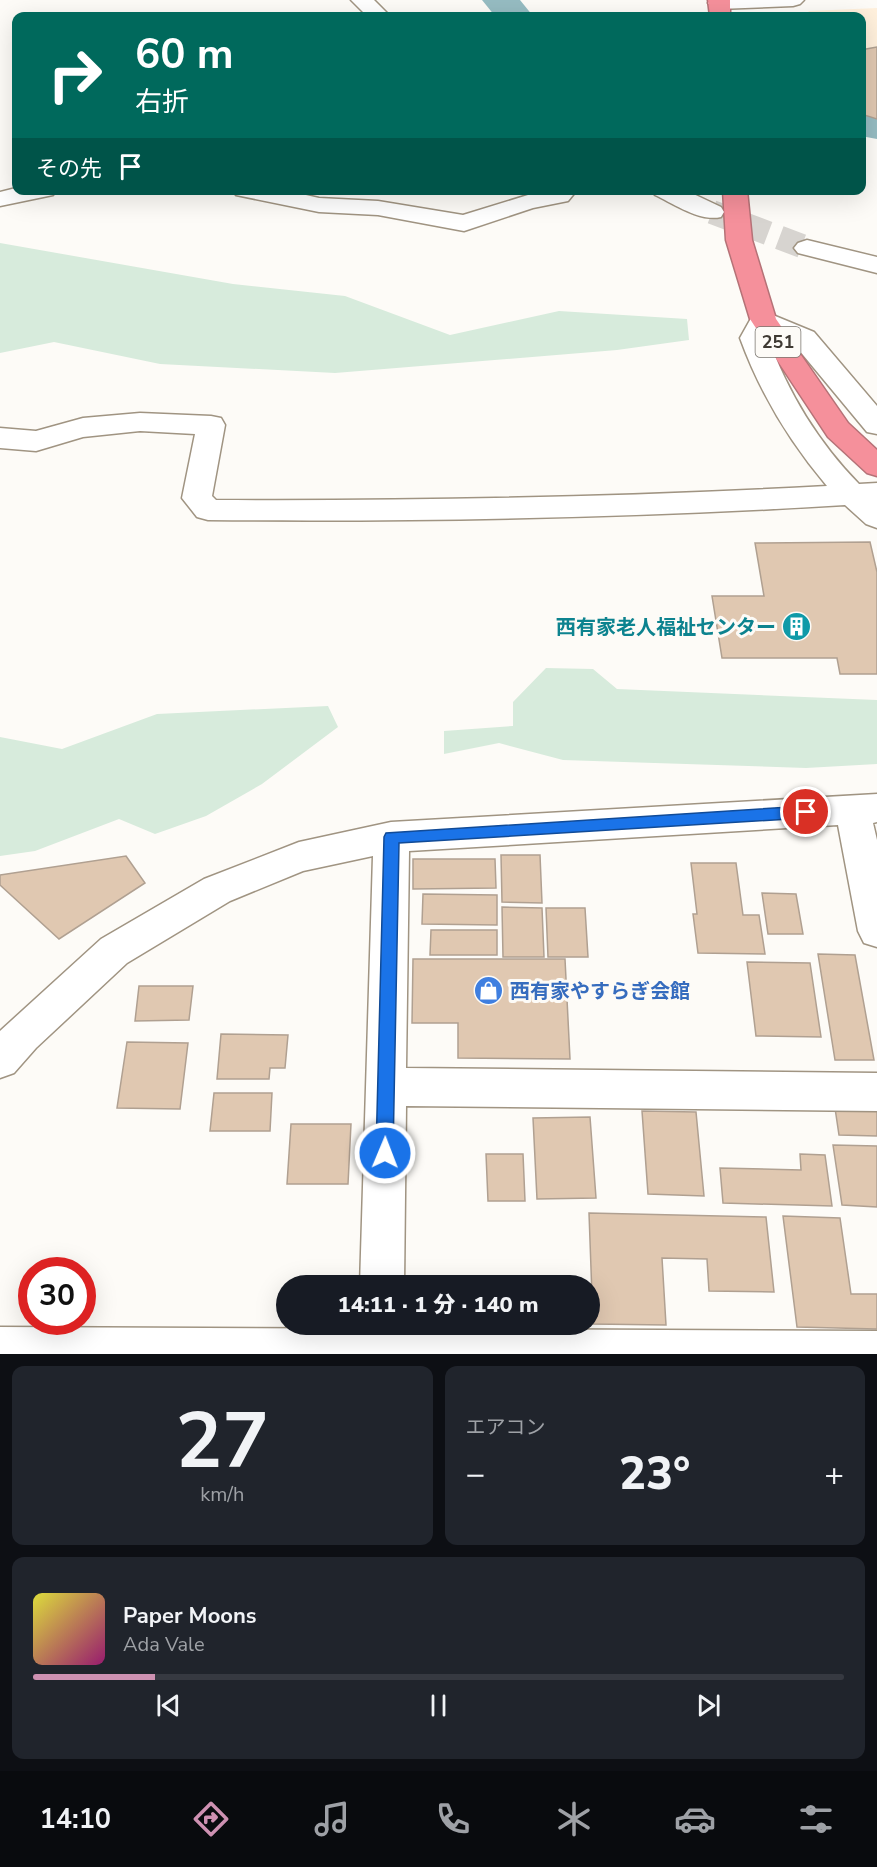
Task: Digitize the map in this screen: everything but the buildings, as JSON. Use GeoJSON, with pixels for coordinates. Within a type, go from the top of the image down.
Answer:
{"type":"FeatureCollection","features":[{"type":"Feature","properties":{"kind":"highway","name":"251"},"geometry":{"type":"LineString","coordinates":[[735,195],[739,240],[763,319],[838,430],[877,466]]}},
{"type":"Feature","properties":{"kind":"street"},"geometry":{"type":"LineString","coordinates":[[362,0],[375,12]]}},
{"type":"Feature","properties":{"kind":"street"},"geometry":{"type":"LineString","coordinates":[[719,6],[793,0]]}},
{"type":"Feature","properties":{"kind":"street"},"geometry":{"type":"LineString","coordinates":[[0,199],[20,195]]}},
{"type":"Feature","properties":{"kind":"street"},"geometry":{"type":"LineString","coordinates":[[262,195],[319,205],[378,207],[464,223],[528,202],[560,195]]}},
{"type":"Feature","properties":{"kind":"street"},"geometry":{"type":"LineString","coordinates":[[679,195],[699,202]]}},
{"type":"Feature","properties":{"kind":"street"},"geometry":{"type":"LineString","coordinates":[[807,248],[877,265]]}},
{"type":"Feature","properties":{"kind":"street"},"geometry":{"type":"LineString","coordinates":[[866,500],[810,446],[763,365],[754,338],[763,319],[804,338],[877,425]]}},
{"type":"Feature","properties":{"kind":"street"},"geometry":{"type":"LineString","coordinates":[[0,438],[36,441],[83,428],[140,422],[211,425],[197,498],[208,510],[370,511],[866,500]]}},
{"type":"Feature","properties":{"kind":"street"},"geometry":{"type":"LineString","coordinates":[[0,1060],[22,1035],[114,951],[216,890],[299,857],[392,837],[865,809],[877,931]]}},
{"type":"Feature","properties":{"kind":"street"},"geometry":{"type":"LineString","coordinates":[[382,1275],[392,837]]}},
{"type":"Feature","properties":{"kind":"street"},"geometry":{"type":"LineString","coordinates":[[386,1087],[877,1092]]}},
{"type":"Feature","properties":{"kind":"street"},"geometry":{"type":"LineString","coordinates":[[0,1349],[129,1352],[381,1342],[666,1353],[877,1353]]}},
{"type":"Feature","properties":{"kind":"shaded area"},"geometry":{"type":"Polygon","coordinates":[[[877,8],[877,125],[866,122],[866,12],[809,11],[877,8]]]}},
{"type":"Feature","properties":{"kind":"green space"},"geometry":{"type":"Polygon","coordinates":[[[0,243],[233,284],[345,296],[450,335],[559,311],[687,319],[689,340],[617,350],[335,373],[160,364],[54,342],[0,353],[0,243]]]}},
{"type":"Feature","properties":{"kind":"green space"},"geometry":{"type":"Polygon","coordinates":[[[546,668],[593,669],[617,689],[877,700],[877,764],[806,768],[563,760],[499,743],[444,754],[444,731],[513,726],[513,702],[546,668]]]}},
{"type":"Feature","properties":{"kind":"green space"},"geometry":{"type":"Polygon","coordinates":[[[328,706],[338,727],[262,784],[206,816],[155,834],[119,819],[35,851],[0,856],[0,737],[62,749],[157,714],[328,706]]]}},
{"type":"Feature","properties":{"kind":"waterway"},"geometry":{"type":"LineString","coordinates":[[500,0],[511,12]]}},
{"type":"Feature","properties":{"kind":"waterway"},"geometry":{"type":"LineString","coordinates":[[866,125],[877,127]]}},
{"type":"Feature","properties":{"kind":"tunnel"},"geometry":{"type":"LineString","coordinates":[[712,212],[807,248]]}},
{"type":"Feature","properties":{"kind":"place","name":"西有家老人福祉センター"},"geometry":{"type":"Point","coordinates":[797,627]}},
{"type":"Feature","properties":{"kind":"place","name":"西有家やすらぎ会館"},"geometry":{"type":"Point","coordinates":[489,991]}},
{"type":"Feature","properties":{"kind":"route"},"geometry":{"type":"LineString","coordinates":[[385,1153],[392,837],[806,812]]}}]}
